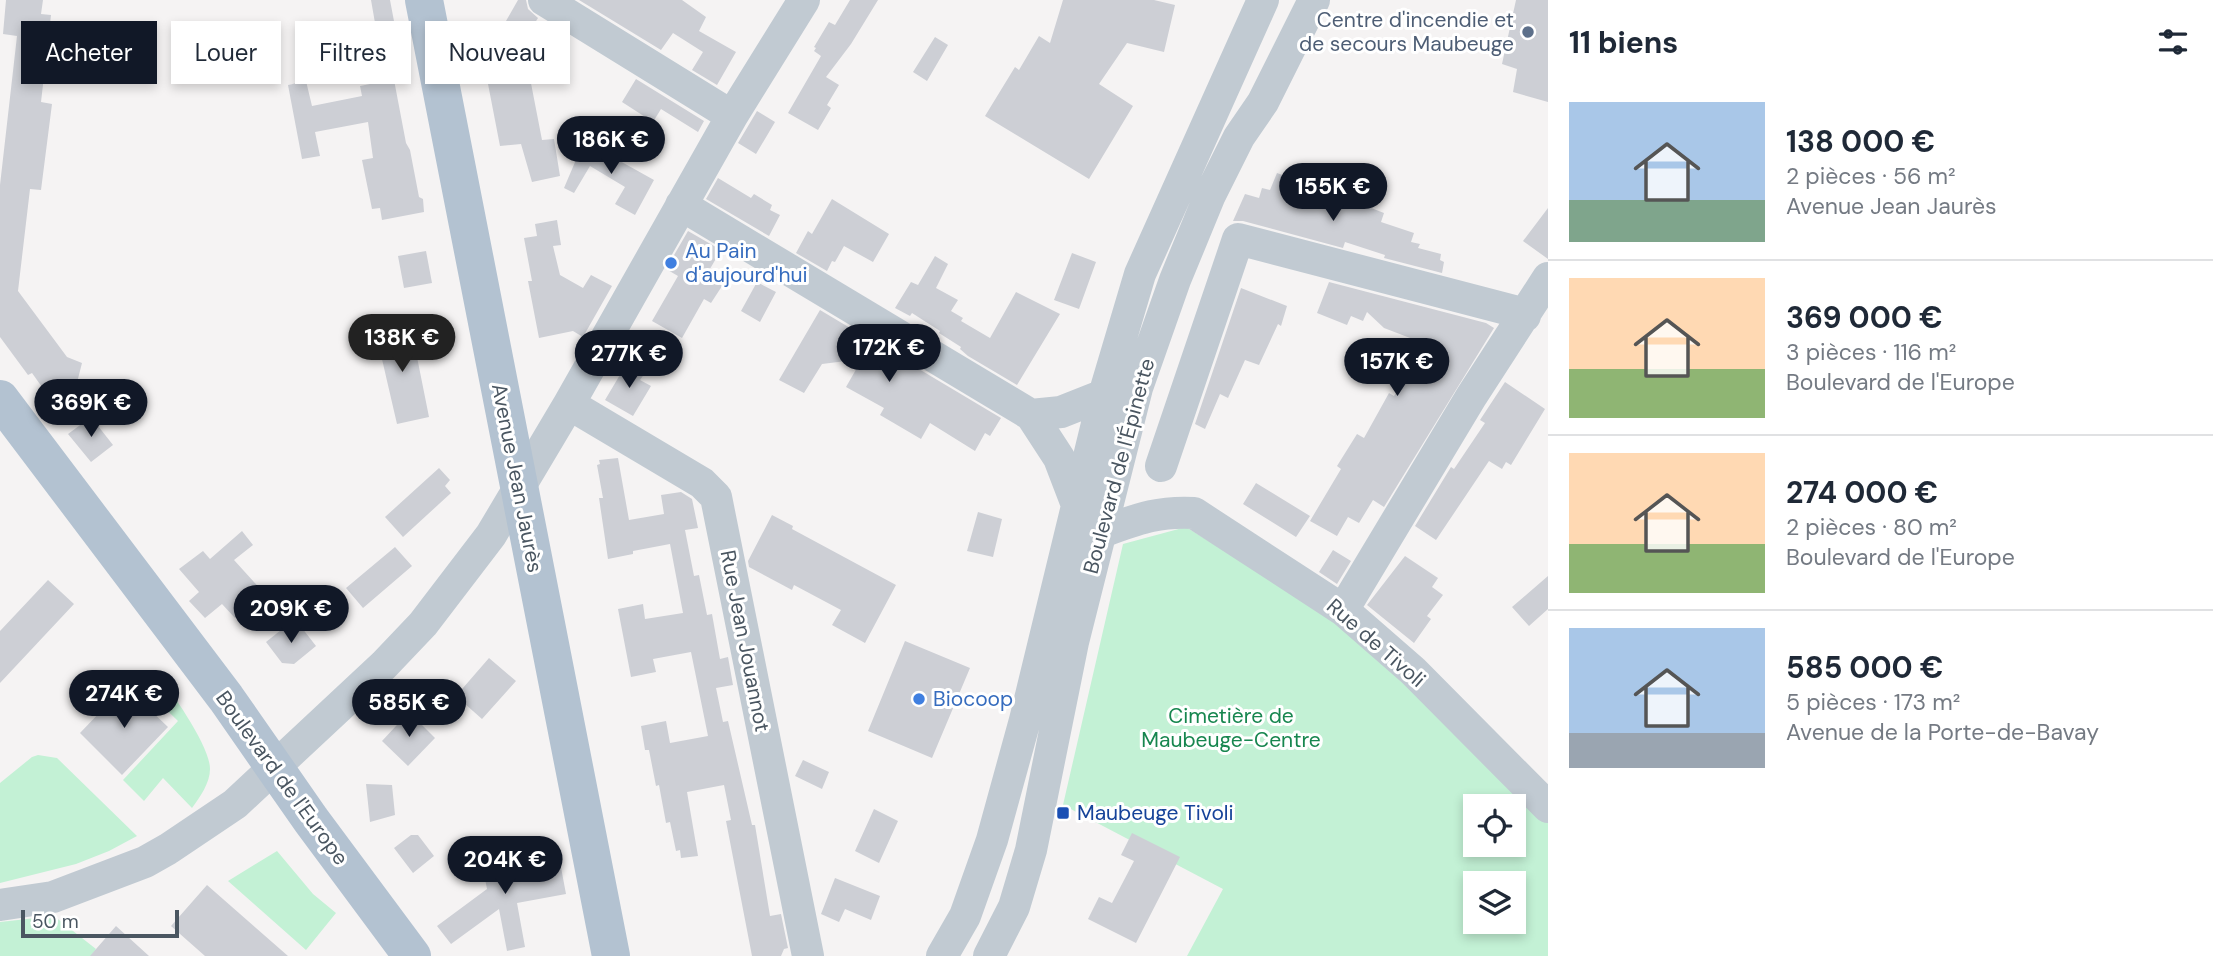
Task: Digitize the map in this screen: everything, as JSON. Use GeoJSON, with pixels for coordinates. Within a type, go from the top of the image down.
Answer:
{"type":"FeatureCollection","features":[{"type":"Feature","properties":{"kind":"main road","name":"Avenue Jean Jaurès"},"geometry":{"type":"LineString","coordinates":[[424,0],[632,956]]}},
{"type":"Feature","properties":{"kind":"main road","name":"Avenue Jean Jaurès"},"geometry":{"type":"LineString","coordinates":[[449,0],[611,956]]}},
{"type":"Feature","properties":{"kind":"main road","name":"Boulevard de l'Europe"},"geometry":{"type":"LineString","coordinates":[[0,399],[226,698],[311,820],[412,956]]}},
{"type":"Feature","properties":{"kind":"street"},"geometry":{"type":"LineString","coordinates":[[544,0],[732,116]]}},
{"type":"Feature","properties":{"kind":"street"},"geometry":{"type":"LineString","coordinates":[[0,905],[53,897],[145,862],[234,804],[384,665],[423,624],[491,535],[569,404],[732,116],[804,0]]}},
{"type":"Feature","properties":{"kind":"street","name":"Boulevard de l'Épinette"},"geometry":{"type":"LineString","coordinates":[[989,956],[1014,906],[1031,850],[1073,642],[1099,533],[1140,274],[1263,0]]}},
{"type":"Feature","properties":{"kind":"street","name":"Boulevard de l'Épinette"},"geometry":{"type":"LineString","coordinates":[[942,956],[965,916],[992,840],[1025,720],[1077,505],[1118,400],[1175,280],[1210,195],[1240,137],[1263,102],[1314,0]]}},
{"type":"Feature","properties":{"kind":"street"},"geometry":{"type":"LineString","coordinates":[[681,205],[1031,415],[1059,458],[1077,505]]}},
{"type":"Feature","properties":{"kind":"street"},"geometry":{"type":"LineString","coordinates":[[1161,466],[1237,239],[1525,316]]}},
{"type":"Feature","properties":{"kind":"street"},"geometry":{"type":"LineString","coordinates":[[1343,610],[1471,397],[1548,278]]}},
{"type":"Feature","properties":{"kind":"street"},"geometry":{"type":"LineString","coordinates":[[1031,415],[1061,412],[1118,400]]}},
{"type":"Feature","properties":{"kind":"street","name":"Rue de Tivoli"},"geometry":{"type":"LineString","coordinates":[[1118,400],[1173,487],[1195,513],[1343,610],[1413,671],[1548,807]]}},
{"type":"Feature","properties":{"kind":"street","name":"Rue Jean Jouannot"},"geometry":{"type":"LineString","coordinates":[[569,404],[702,483],[716,497],[808,956]]}},
{"type":"Feature","properties":{"kind":"street"},"geometry":{"type":"LineString","coordinates":[[1099,533],[1149,515],[1195,513]]}},
{"type":"Feature","properties":{"kind":"green space","name":"Cimetière de Maubeuge-Centre"},"geometry":{"type":"Polygon","coordinates":[[[1186,527],[1349,628],[1518,794],[1463,794],[1463,857],[1526,857],[1526,801],[1548,823],[1548,956],[1187,956],[1223,889],[1063,805],[1123,544],[1186,527]]]}},
{"type":"Feature","properties":{"kind":"green space"},"geometry":{"type":"Polygon","coordinates":[[[159,673],[197,734],[208,759],[208,779],[192,808],[163,778],[144,801],[123,780],[178,721],[144,688],[159,673]]]}},
{"type":"Feature","properties":{"kind":"green space"},"geometry":{"type":"Polygon","coordinates":[[[38,755],[57,758],[137,836],[76,864],[0,883],[0,783],[38,755]]]}},
{"type":"Feature","properties":{"kind":"green space"},"geometry":{"type":"Polygon","coordinates":[[[277,851],[313,894],[336,913],[306,950],[228,881],[277,851]]]}},
{"type":"Feature","properties":{"kind":"green space"},"geometry":{"type":"Polygon","coordinates":[[[54,916],[96,949],[91,956],[0,956],[0,922],[54,916]]]}},
{"type":"Feature","properties":{"kind":"building"},"geometry":{"type":"Polygon","coordinates":[[[6,0],[43,0],[41,14],[51,15],[50,21],[21,21],[21,84],[43,84],[41,102],[52,104],[41,190],[30,189],[18,291],[67,357],[82,363],[67,422],[32,373],[28,375],[0,337],[0,185],[17,36],[3,34],[6,0]]]}},
{"type":"Feature","properties":{"kind":"building"},"geometry":{"type":"Polygon","coordinates":[[[371,0],[390,0],[394,21],[375,21],[371,0]]]}},
{"type":"Feature","properties":{"kind":"building"},"geometry":{"type":"Polygon","coordinates":[[[518,0],[526,0],[528,9],[538,18],[536,21],[506,21],[518,0]]]}},
{"type":"Feature","properties":{"kind":"building"},"geometry":{"type":"Polygon","coordinates":[[[579,0],[682,0],[706,17],[699,31],[736,52],[717,85],[692,70],[703,52],[673,33],[661,50],[579,0]]]}},
{"type":"Feature","properties":{"kind":"building"},"geometry":{"type":"Polygon","coordinates":[[[850,0],[878,0],[851,44],[826,77],[839,85],[827,105],[831,108],[818,130],[788,113],[821,56],[814,51],[814,47],[829,22],[835,25],[850,0]]]}},
{"type":"Feature","properties":{"kind":"building"},"geometry":{"type":"Polygon","coordinates":[[[1063,0],[1154,0],[1175,5],[1164,52],[1127,43],[1099,84],[1133,106],[1089,179],[985,116],[1015,67],[1019,70],[1039,36],[1050,43],[1063,0]]]}},
{"type":"Feature","properties":{"kind":"building","name":"Centre d'incendie et de secours Maubeuge"},"geometry":{"type":"Polygon","coordinates":[[[1516,0],[1548,0],[1548,102],[1513,92],[1517,69],[1502,64],[1516,0]]]}},
{"type":"Feature","properties":{"kind":"building"},"geometry":{"type":"Polygon","coordinates":[[[935,37],[948,45],[927,81],[913,72],[935,37]]]}},
{"type":"Feature","properties":{"kind":"building"},"geometry":{"type":"Polygon","coordinates":[[[636,79],[704,121],[698,132],[661,109],[653,122],[622,102],[636,79]]]}},
{"type":"Feature","properties":{"kind":"building"},"geometry":{"type":"Polygon","coordinates":[[[307,84],[312,106],[362,96],[360,86],[395,84],[406,143],[410,150],[419,197],[423,199],[424,212],[382,220],[380,208],[372,209],[362,160],[373,158],[368,122],[315,132],[320,156],[302,159],[288,85],[307,84]]]}},
{"type":"Feature","properties":{"kind":"building"},"geometry":{"type":"Polygon","coordinates":[[[488,84],[531,84],[542,140],[554,139],[560,176],[532,182],[521,144],[500,146],[488,84]]]}},
{"type":"Feature","properties":{"kind":"building"},"geometry":{"type":"Polygon","coordinates":[[[757,111],[775,122],[756,154],[738,143],[757,111]]]}},
{"type":"Feature","properties":{"kind":"building"},"geometry":{"type":"Polygon","coordinates":[[[584,141],[654,180],[635,215],[615,204],[625,187],[590,166],[574,193],[564,188],[584,141]]]}},
{"type":"Feature","properties":{"kind":"building"},"geometry":{"type":"Polygon","coordinates":[[[1277,173],[1293,179],[1291,184],[1353,201],[1384,213],[1381,222],[1414,233],[1411,242],[1420,244],[1418,248],[1441,254],[1440,260],[1444,262],[1442,273],[1384,258],[1385,255],[1345,242],[1343,248],[1243,221],[1233,221],[1245,194],[1259,198],[1262,188],[1270,190],[1277,173]]]}},
{"type":"Feature","properties":{"kind":"building"},"geometry":{"type":"Polygon","coordinates":[[[718,178],[751,198],[754,194],[772,205],[770,210],[780,215],[769,236],[706,199],[718,178]]]}},
{"type":"Feature","properties":{"kind":"building"},"geometry":{"type":"Polygon","coordinates":[[[832,199],[889,234],[873,262],[844,246],[827,271],[796,253],[808,231],[812,234],[832,199]]]}},
{"type":"Feature","properties":{"kind":"building"},"geometry":{"type":"Polygon","coordinates":[[[1548,208],[1548,259],[1523,241],[1548,208]]]}},
{"type":"Feature","properties":{"kind":"building"},"geometry":{"type":"Polygon","coordinates":[[[557,220],[561,245],[553,246],[560,275],[583,288],[591,275],[612,286],[583,337],[573,331],[539,338],[528,281],[532,281],[524,238],[537,236],[535,224],[557,220]]]}},
{"type":"Feature","properties":{"kind":"building"},"geometry":{"type":"Polygon","coordinates":[[[688,231],[721,250],[707,274],[724,283],[711,303],[704,299],[682,338],[652,321],[678,276],[666,269],[688,231]]]}},
{"type":"Feature","properties":{"kind":"building"},"geometry":{"type":"Polygon","coordinates":[[[426,251],[432,283],[404,288],[398,256],[426,251]]]}},
{"type":"Feature","properties":{"kind":"building"},"geometry":{"type":"Polygon","coordinates":[[[1072,253],[1096,262],[1079,309],[1054,300],[1072,253]]]}},
{"type":"Feature","properties":{"kind":"building"},"geometry":{"type":"Polygon","coordinates":[[[935,256],[948,264],[936,288],[958,300],[951,311],[963,318],[961,321],[990,338],[1016,292],[1060,314],[1017,385],[968,356],[961,347],[912,313],[910,316],[895,308],[911,282],[918,285],[935,256]]]}},
{"type":"Feature","properties":{"kind":"building"},"geometry":{"type":"Polygon","coordinates":[[[757,282],[776,292],[760,322],[741,311],[757,282]]]}},
{"type":"Feature","properties":{"kind":"building"},"geometry":{"type":"Polygon","coordinates":[[[1329,282],[1486,323],[1494,328],[1384,507],[1373,500],[1359,523],[1348,517],[1337,536],[1310,521],[1341,469],[1337,466],[1357,434],[1364,438],[1389,393],[1394,396],[1422,351],[1415,349],[1418,341],[1384,328],[1367,312],[1363,321],[1351,316],[1347,325],[1317,313],[1329,282]]]}},
{"type":"Feature","properties":{"kind":"building"},"geometry":{"type":"Polygon","coordinates":[[[1241,288],[1287,306],[1281,326],[1278,324],[1259,365],[1245,360],[1228,398],[1220,394],[1205,429],[1195,424],[1241,288]]]}},
{"type":"Feature","properties":{"kind":"building"},"geometry":{"type":"Polygon","coordinates":[[[820,310],[1001,418],[990,436],[985,433],[975,451],[930,423],[921,439],[880,415],[884,408],[846,387],[862,359],[822,364],[804,393],[779,380],[820,310]]]}},
{"type":"Feature","properties":{"kind":"building"},"geometry":{"type":"Polygon","coordinates":[[[402,324],[404,338],[413,337],[429,417],[397,424],[375,329],[402,324]]]}},
{"type":"Feature","properties":{"kind":"building"},"geometry":{"type":"Polygon","coordinates":[[[627,363],[645,373],[640,380],[651,386],[633,416],[605,400],[627,363]]]}},
{"type":"Feature","properties":{"kind":"building"},"geometry":{"type":"Polygon","coordinates":[[[1505,382],[1545,409],[1511,465],[1506,462],[1502,469],[1489,461],[1436,540],[1415,526],[1451,467],[1454,469],[1485,423],[1480,420],[1505,382]]]}},
{"type":"Feature","properties":{"kind":"building"},"geometry":{"type":"Polygon","coordinates":[[[91,417],[113,445],[91,462],[68,434],[91,417]]]}},
{"type":"Feature","properties":{"kind":"building"},"geometry":{"type":"Polygon","coordinates":[[[618,458],[629,520],[664,514],[661,495],[681,492],[692,499],[698,528],[685,530],[694,576],[699,575],[707,615],[712,614],[720,659],[728,657],[733,685],[716,688],[723,722],[728,721],[752,825],[755,825],[770,916],[781,914],[788,948],[784,949],[781,956],[752,956],[726,821],[731,820],[724,785],[687,792],[698,856],[681,858],[680,850],[676,851],[670,822],[666,823],[659,785],[656,786],[649,750],[645,750],[641,726],[666,721],[670,743],[708,736],[691,652],[653,659],[656,672],[631,677],[618,609],[643,604],[645,619],[683,613],[670,544],[608,559],[599,498],[603,498],[597,465],[600,464],[599,460],[618,458]]]}},
{"type":"Feature","properties":{"kind":"building"},"geometry":{"type":"Polygon","coordinates":[[[439,468],[450,480],[445,486],[451,493],[403,537],[385,517],[439,468]]]}},
{"type":"Feature","properties":{"kind":"building"},"geometry":{"type":"Polygon","coordinates":[[[1256,483],[1310,516],[1296,537],[1243,504],[1256,483]]]}},
{"type":"Feature","properties":{"kind":"building"},"geometry":{"type":"Polygon","coordinates":[[[978,512],[1002,519],[993,557],[967,551],[978,512]]]}},
{"type":"Feature","properties":{"kind":"building"},"geometry":{"type":"Polygon","coordinates":[[[772,515],[793,526],[792,529],[896,585],[865,643],[832,625],[841,610],[794,585],[792,590],[749,567],[748,561],[772,515]]]}},
{"type":"Feature","properties":{"kind":"building"},"geometry":{"type":"Polygon","coordinates":[[[242,531],[253,545],[234,560],[264,593],[235,618],[222,604],[205,618],[189,601],[199,592],[179,569],[203,551],[210,559],[242,531]]]}},
{"type":"Feature","properties":{"kind":"building"},"geometry":{"type":"Polygon","coordinates":[[[395,547],[412,566],[363,608],[346,588],[395,547]]]}},
{"type":"Feature","properties":{"kind":"building"},"geometry":{"type":"Polygon","coordinates":[[[1333,550],[1351,561],[1337,584],[1319,572],[1333,550]]]}},
{"type":"Feature","properties":{"kind":"building"},"geometry":{"type":"Polygon","coordinates":[[[1405,556],[1438,578],[1432,587],[1443,595],[1427,616],[1431,619],[1414,643],[1367,605],[1405,556]]]}},
{"type":"Feature","properties":{"kind":"building"},"geometry":{"type":"Polygon","coordinates":[[[1548,576],[1548,609],[1529,626],[1512,607],[1548,576]]]}},
{"type":"Feature","properties":{"kind":"building"},"geometry":{"type":"Polygon","coordinates":[[[48,580],[74,604],[0,683],[0,631],[48,580]]]}},
{"type":"Feature","properties":{"kind":"building"},"geometry":{"type":"Polygon","coordinates":[[[286,626],[302,628],[316,646],[294,664],[282,663],[266,642],[286,626]]]}},
{"type":"Feature","properties":{"kind":"building","name":"Biocoop"},"geometry":{"type":"Polygon","coordinates":[[[905,641],[970,668],[932,758],[868,731],[905,641]]]}},
{"type":"Feature","properties":{"kind":"building"},"geometry":{"type":"Polygon","coordinates":[[[489,658],[516,681],[482,719],[456,696],[489,658]]]}},
{"type":"Feature","properties":{"kind":"building"},"geometry":{"type":"Polygon","coordinates":[[[125,686],[168,727],[122,775],[80,733],[125,686]]]}},
{"type":"Feature","properties":{"kind":"building"},"geometry":{"type":"Polygon","coordinates":[[[409,712],[435,738],[408,766],[382,741],[409,712]]]}},
{"type":"Feature","properties":{"kind":"building"},"geometry":{"type":"Polygon","coordinates":[[[803,760],[829,772],[822,789],[795,776],[803,760]]]}},
{"type":"Feature","properties":{"kind":"building"},"geometry":{"type":"Polygon","coordinates":[[[366,784],[392,785],[395,815],[370,822],[366,784]]]}},
{"type":"Feature","properties":{"kind":"building"},"geometry":{"type":"Polygon","coordinates":[[[874,809],[898,821],[879,863],[855,851],[874,809]]]}},
{"type":"Feature","properties":{"kind":"building"},"geometry":{"type":"Polygon","coordinates":[[[1132,833],[1180,857],[1136,943],[1088,919],[1099,897],[1112,903],[1134,861],[1121,855],[1132,833]]]}},
{"type":"Feature","properties":{"kind":"building"},"geometry":{"type":"Polygon","coordinates":[[[411,835],[418,835],[434,856],[413,873],[394,848],[411,835]]]}},
{"type":"Feature","properties":{"kind":"building"},"geometry":{"type":"Polygon","coordinates":[[[505,843],[511,871],[560,862],[566,894],[517,903],[525,947],[507,951],[499,909],[451,944],[437,926],[487,889],[479,848],[505,843]]]}},
{"type":"Feature","properties":{"kind":"building"},"geometry":{"type":"Polygon","coordinates":[[[835,878],[880,896],[871,920],[845,909],[839,922],[821,914],[835,878]]]}},
{"type":"Feature","properties":{"kind":"building"},"geometry":{"type":"Polygon","coordinates":[[[207,885],[288,956],[205,956],[171,926],[207,885]]]}},
{"type":"Feature","properties":{"kind":"building"},"geometry":{"type":"Polygon","coordinates":[[[116,926],[149,956],[90,956],[116,926]]]}},
{"type":"Feature","properties":{"kind":"place","name":"Centre d'incendie et de secours Maubeuge"},"geometry":{"type":"Point","coordinates":[1528,32]}},
{"type":"Feature","properties":{"kind":"place","name":"Au Pain d'aujourd'hui"},"geometry":{"type":"Point","coordinates":[671,263]}},
{"type":"Feature","properties":{"kind":"place","name":"Biocoop"},"geometry":{"type":"Point","coordinates":[919,699]}},
{"type":"Feature","properties":{"kind":"place","name":"Maubeuge Tivoli"},"geometry":{"type":"Point","coordinates":[1063,813]}}]}
